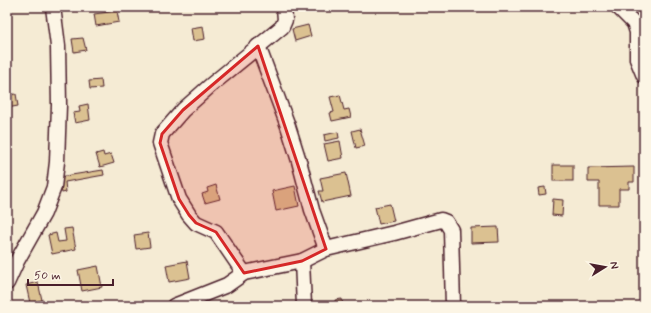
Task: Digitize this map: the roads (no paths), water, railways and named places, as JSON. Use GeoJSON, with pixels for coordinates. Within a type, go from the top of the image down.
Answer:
{"type":"FeatureCollection","features":[{"type":"Feature","properties":{"kind":"street"},"geometry":{"type":"LineString","coordinates":[[7,283],[17,261],[44,213],[54,187],[57,162],[59,105],[58,46],[53,7]]}},
{"type":"Feature","properties":{"kind":"street"},"geometry":{"type":"LineString","coordinates":[[244,273],[216,232],[196,223],[189,215],[179,199],[160,143],[162,134],[183,110],[282,27],[285,20],[284,7]]}},
{"type":"Feature","properties":{"kind":"street"},"geometry":{"type":"LineString","coordinates":[[618,7],[634,23],[637,32],[637,60],[644,76]]}},
{"type":"Feature","properties":{"kind":"street"},"geometry":{"type":"LineString","coordinates":[[258,46],[288,126],[312,210],[326,249]]}},
{"type":"Feature","properties":{"kind":"street"},"geometry":{"type":"LineString","coordinates":[[174,306],[227,285],[244,273],[302,261],[326,249],[441,220],[446,222],[451,230],[453,306]]}},
{"type":"Feature","properties":{"kind":"street"},"geometry":{"type":"LineString","coordinates":[[302,261],[304,306]]}}]}
